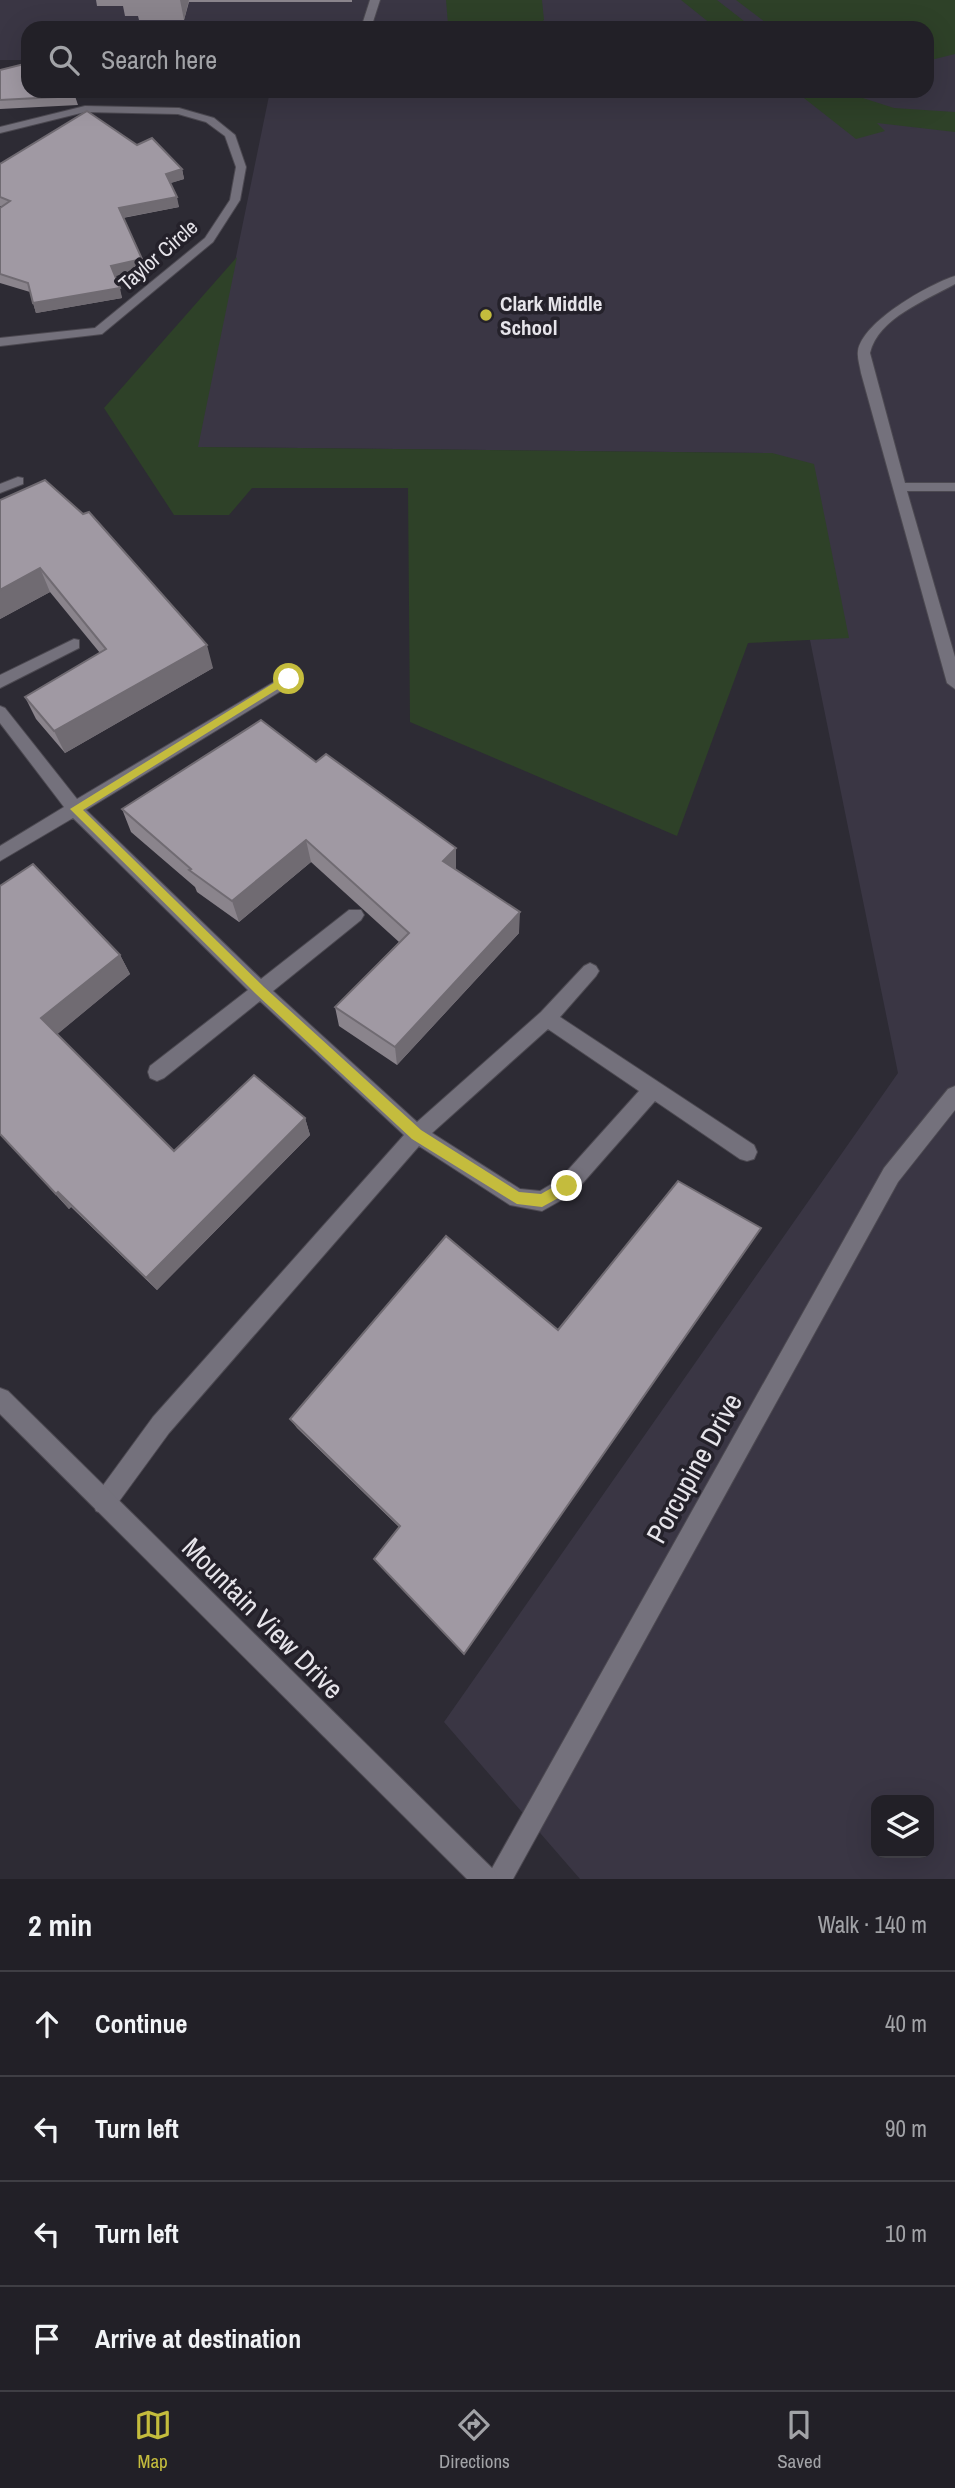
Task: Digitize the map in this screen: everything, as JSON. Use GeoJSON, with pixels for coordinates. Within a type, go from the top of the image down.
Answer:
{"type":"FeatureCollection","features":[{"type":"Feature","properties":{"kind":"street"},"geometry":{"type":"LineString","coordinates":[[368,21],[375,0]]}},
{"type":"Feature","properties":{"kind":"street","name":"Taylor Circle"},"geometry":{"type":"LineString","coordinates":[[0,130],[58,113],[85,109],[179,111],[210,120],[230,135],[241,167],[235,200],[209,240],[98,331],[0,342]]}},
{"type":"Feature","properties":{"kind":"street"},"geometry":{"type":"LineString","coordinates":[[955,279],[894,314],[873,331],[864,350],[867,373],[955,683]]}},
{"type":"Feature","properties":{"kind":"street"},"geometry":{"type":"LineString","coordinates":[[0,489],[18,481]]}},
{"type":"Feature","properties":{"kind":"street"},"geometry":{"type":"LineString","coordinates":[[900,486],[955,487]]}},
{"type":"Feature","properties":{"kind":"street"},"geometry":{"type":"LineString","coordinates":[[0,682],[74,644]]}},
{"type":"Feature","properties":{"kind":"street"},"geometry":{"type":"LineString","coordinates":[[0,854],[289,679]]}},
{"type":"Feature","properties":{"kind":"street"},"geometry":{"type":"LineString","coordinates":[[0,712],[75,809],[260,990],[416,1134],[517,1198],[542,1201],[567,1186],[653,1089]]}},
{"type":"Feature","properties":{"kind":"street"},"geometry":{"type":"LineString","coordinates":[[158,1072],[355,915]]}},
{"type":"Feature","properties":{"kind":"street"},"geometry":{"type":"LineString","coordinates":[[104,1503],[161,1425],[416,1134],[547,1018],[590,971]]}},
{"type":"Feature","properties":{"kind":"street"},"geometry":{"type":"LineString","coordinates":[[547,1018],[747,1152]]}},
{"type":"Feature","properties":{"kind":"street","name":"Porcupine Drive"},"geometry":{"type":"LineString","coordinates":[[499,1879],[891,1175],[955,1095]]}},
{"type":"Feature","properties":{"kind":"street","name":"Mountain View Drive"},"geometry":{"type":"LineString","coordinates":[[0,1399],[485,1879]]}},
{"type":"Feature","properties":{"kind":"shaded area"},"geometry":{"type":"Polygon","coordinates":[[[0,0],[955,0],[955,1879],[580,1879],[444,1722],[898,1073],[772,453],[197,447],[269,98],[934,98],[934,21],[21,21],[21,60],[0,60],[0,0]]]}},
{"type":"Feature","properties":{"kind":"green space"},"geometry":{"type":"Polygon","coordinates":[[[446,0],[542,0],[543,21],[448,21],[446,0]]]}},
{"type":"Feature","properties":{"kind":"green space"},"geometry":{"type":"Polygon","coordinates":[[[681,0],[717,0],[744,21],[707,21],[681,0]]]}},
{"type":"Feature","properties":{"kind":"green space"},"geometry":{"type":"Polygon","coordinates":[[[736,0],[955,0],[955,54],[934,59],[934,21],[764,21],[736,0]]]}},
{"type":"Feature","properties":{"kind":"green space"},"geometry":{"type":"Polygon","coordinates":[[[804,98],[863,98],[894,108],[955,112],[955,132],[877,123],[885,131],[856,139],[804,98]]]}},
{"type":"Feature","properties":{"kind":"green space"},"geometry":{"type":"Polygon","coordinates":[[[237,257],[198,447],[772,453],[814,464],[849,638],[748,643],[677,836],[410,722],[408,488],[252,488],[229,515],[174,515],[104,408],[237,257]]]}},
{"type":"Feature","properties":{"kind":"building"},"geometry":{"type":"Polygon","coordinates":[[[21,65],[21,98],[38,98],[0,100],[0,70],[21,65]]]}},
{"type":"Feature","properties":{"kind":"building"},"geometry":{"type":"Polygon","coordinates":[[[87,111],[137,145],[152,138],[182,169],[166,174],[177,197],[119,208],[142,259],[111,266],[120,288],[33,303],[28,283],[0,274],[0,208],[10,201],[0,197],[0,164],[87,111]]]}},
{"type":"Feature","properties":{"kind":"building"},"geometry":{"type":"Polygon","coordinates":[[[45,480],[83,514],[89,512],[207,645],[54,731],[25,697],[106,649],[40,568],[0,590],[0,500],[45,480]]]}},
{"type":"Feature","properties":{"kind":"building"},"geometry":{"type":"Polygon","coordinates":[[[261,720],[316,762],[326,754],[456,848],[443,861],[520,912],[395,1047],[335,1007],[409,933],[306,840],[232,901],[189,870],[191,869],[122,809],[261,720]]]}},
{"type":"Feature","properties":{"kind":"building"},"geometry":{"type":"Polygon","coordinates":[[[33,864],[120,955],[41,1018],[174,1151],[254,1075],[305,1118],[146,1278],[58,1192],[56,1194],[0,1134],[0,886],[33,864]]]}},
{"type":"Feature","properties":{"kind":"building"},"geometry":{"type":"Polygon","coordinates":[[[678,1181],[761,1228],[464,1654],[374,1559],[400,1526],[290,1419],[446,1236],[558,1330],[678,1181]]]}},
{"type":"Feature","properties":{"kind":"place","name":"Clark Middle School"},"geometry":{"type":"Point","coordinates":[486,315]}},
{"type":"Feature","properties":{"kind":"route"},"geometry":{"type":"LineString","coordinates":[[289,679],[75,809],[260,990],[416,1134],[517,1198],[542,1201],[567,1186]]}}]}
